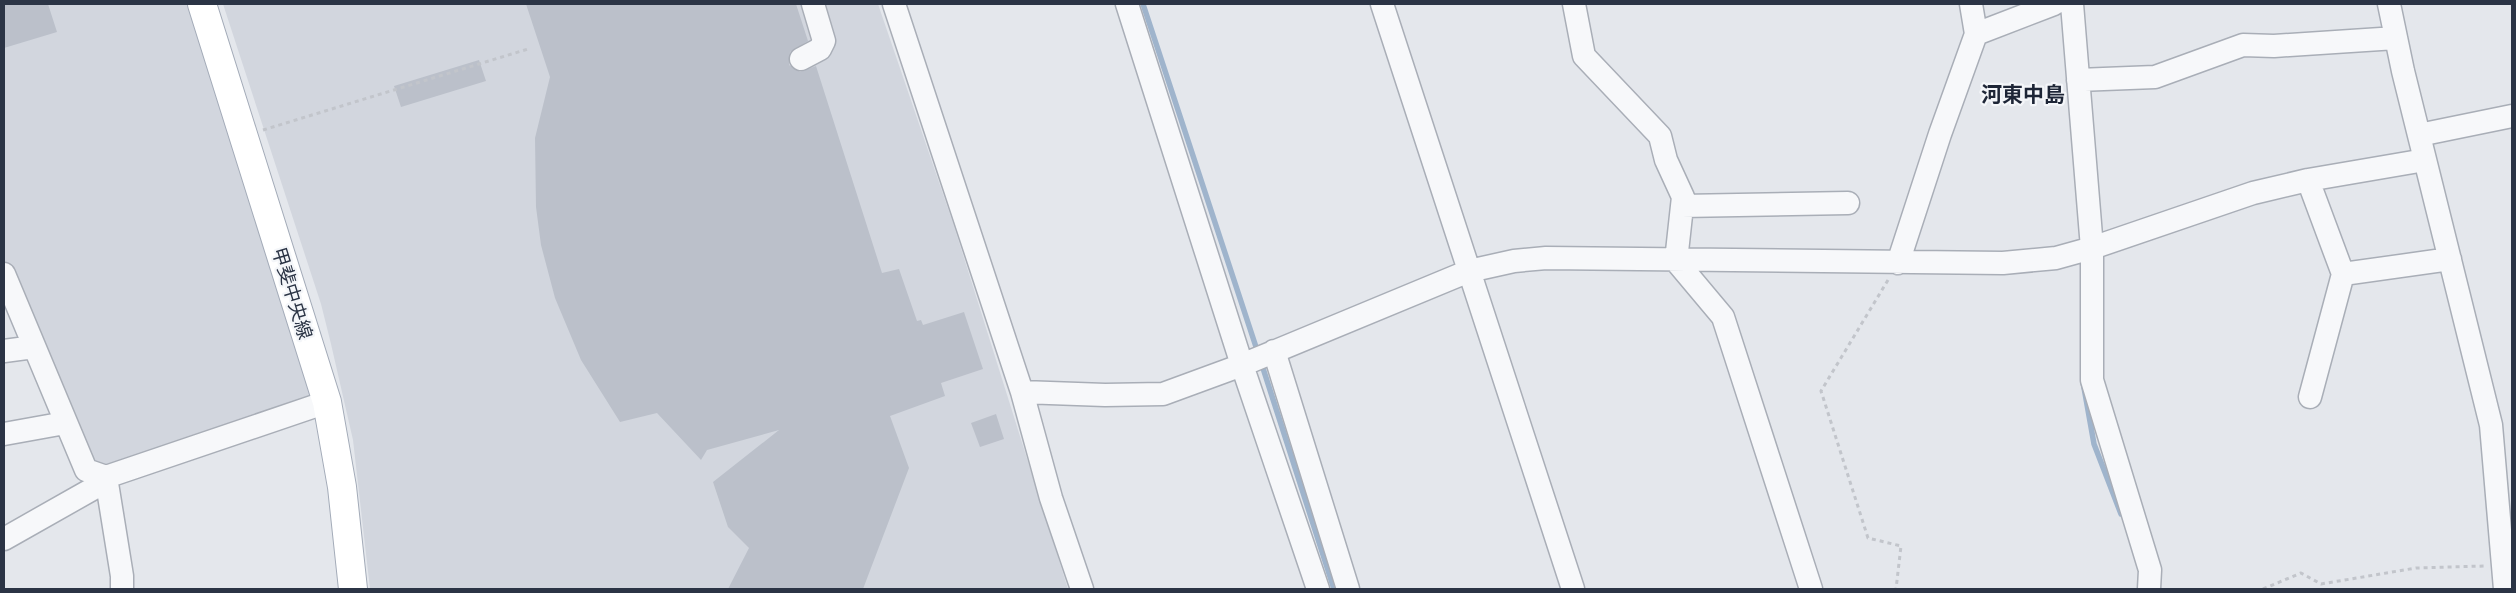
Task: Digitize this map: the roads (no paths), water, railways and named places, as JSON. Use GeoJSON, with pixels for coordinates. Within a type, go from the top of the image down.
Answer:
{"type":"FeatureCollection","features":[{"type":"Feature","properties":{"kind":"main road","name":"甲斐中央線"},"geometry":{"type":"LineString","coordinates":[[202,4],[327,402],[342,487],[353,589]]}},
{"type":"Feature","properties":{"kind":"street"},"geometry":{"type":"LineString","coordinates":[[801,59],[820,49],[824,41],[813,4]]}},
{"type":"Feature","properties":{"kind":"street"},"geometry":{"type":"LineString","coordinates":[[894,4],[1022,392],[1051,498],[1082,589]]}},
{"type":"Feature","properties":{"kind":"street"},"geometry":{"type":"LineString","coordinates":[[1127,4],[1242,364],[1318,589]]}},
{"type":"Feature","properties":{"kind":"street"},"geometry":{"type":"LineString","coordinates":[[1382,4],[1573,589]]}},
{"type":"Feature","properties":{"kind":"street"},"geometry":{"type":"LineString","coordinates":[[1574,4],[1584,56],[1660,136],[1666,160],[1683,197],[1676,261],[1722,317],[1811,589]]}},
{"type":"Feature","properties":{"kind":"street"},"geometry":{"type":"LineString","coordinates":[[1898,263],[1940,134],[1976,34],[1971,4]]}},
{"type":"Feature","properties":{"kind":"street"},"geometry":{"type":"LineString","coordinates":[[1976,34],[2054,4]]}},
{"type":"Feature","properties":{"kind":"street"},"geometry":{"type":"LineString","coordinates":[[2072,4],[2092,248],[2092,380],[2150,570],[2149,589]]}},
{"type":"Feature","properties":{"kind":"street"},"geometry":{"type":"LineString","coordinates":[[2389,4],[2418,135],[2491,425],[2505,589]]}},
{"type":"Feature","properties":{"kind":"street"},"geometry":{"type":"LineString","coordinates":[[2078,80],[2155,77],[2243,45],[2274,46],[2396,38]]}},
{"type":"Feature","properties":{"kind":"street"},"geometry":{"type":"LineString","coordinates":[[2418,135],[2512,116]]}},
{"type":"Feature","properties":{"kind":"street"},"geometry":{"type":"LineString","coordinates":[[1022,392],[1105,395],[1163,394],[1242,364],[1469,271],[1514,261],[1546,258],[1676,261],[2003,263],[2056,258],[2092,248],[2253,193],[2308,180],[2425,160]]}},
{"type":"Feature","properties":{"kind":"street"},"geometry":{"type":"LineString","coordinates":[[2308,180],[2344,274],[2310,397]]}},
{"type":"Feature","properties":{"kind":"street"},"geometry":{"type":"LineString","coordinates":[[1682,206],[1848,203]]}},
{"type":"Feature","properties":{"kind":"street"},"geometry":{"type":"LineString","coordinates":[[2344,274],[2450,259]]}},
{"type":"Feature","properties":{"kind":"street"},"geometry":{"type":"LineString","coordinates":[[4,274],[65,424],[86,470],[106,477]]}},
{"type":"Feature","properties":{"kind":"street"},"geometry":{"type":"LineString","coordinates":[[4,351],[34,347]]}},
{"type":"Feature","properties":{"kind":"street"},"geometry":{"type":"LineString","coordinates":[[1274,351],[1348,589]]}},
{"type":"Feature","properties":{"kind":"street"},"geometry":{"type":"LineString","coordinates":[[4,539],[96,488],[106,477],[327,402]]}},
{"type":"Feature","properties":{"kind":"street"},"geometry":{"type":"LineString","coordinates":[[4,434],[65,424]]}},
{"type":"Feature","properties":{"kind":"street"},"geometry":{"type":"LineString","coordinates":[[106,477],[122,576],[122,589]]}},
{"type":"Feature","properties":{"kind":"waterway"},"geometry":{"type":"LineString","coordinates":[[1143,4],[1258,353]]}},
{"type":"Feature","properties":{"kind":"waterway"},"geometry":{"type":"LineString","coordinates":[[1261,362],[1334,589]]}},
{"type":"Feature","properties":{"kind":"waterway"},"geometry":{"type":"LineString","coordinates":[[2083,382],[2094,444],[2121,514]]}},
{"type":"Feature","properties":{"kind":"district","name":"河東中島"},"geometry":{"type":"Point","coordinates":[2023,93]}}]}
